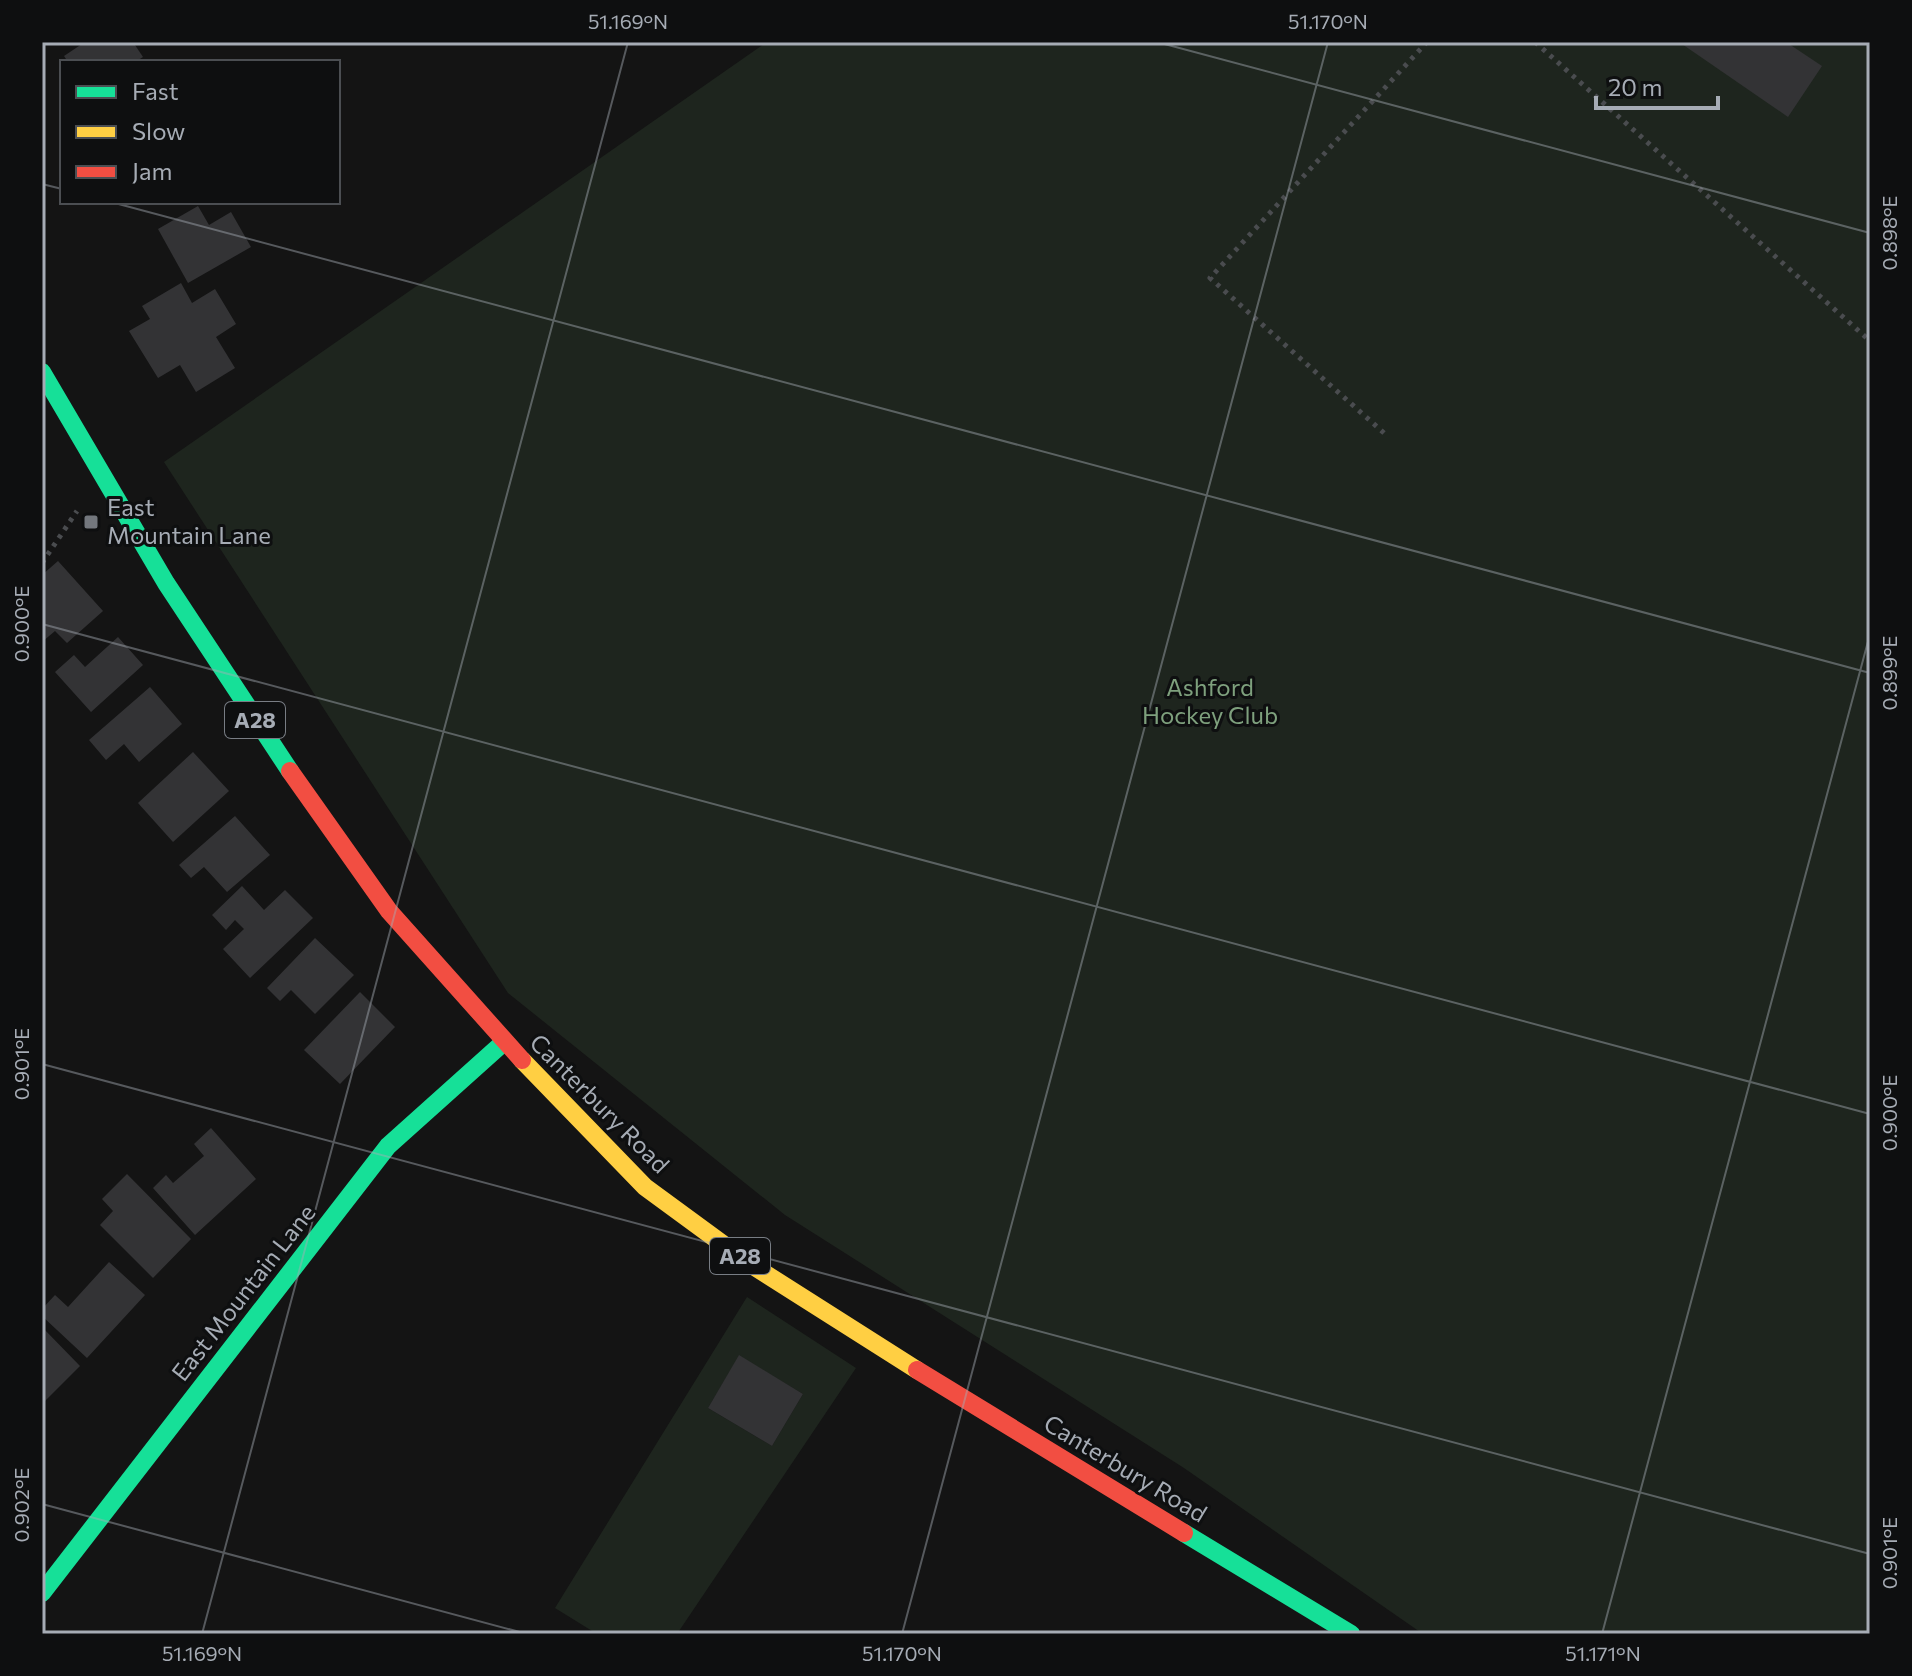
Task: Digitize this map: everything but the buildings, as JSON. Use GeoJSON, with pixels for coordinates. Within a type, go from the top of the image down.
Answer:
{"type":"FeatureCollection","features":[{"type":"Feature","properties":{"kind":"main road","name":"Canterbury Road"},"geometry":{"type":"LineString","coordinates":[[42,372],[166,583],[286,765],[389,911],[504,1042],[645,1187],[750,1264],[1009,1428],[1351,1634]]}},
{"type":"Feature","properties":{"kind":"main road","name":"East Mountain Lane"},"geometry":{"type":"LineString","coordinates":[[42,1593],[388,1146],[504,1042]]}},
{"type":"Feature","properties":{"kind":"path"},"geometry":{"type":"LineString","coordinates":[[1384,433],[1210,278],[1427,42]]}},
{"type":"Feature","properties":{"kind":"path"},"geometry":{"type":"LineString","coordinates":[[1535,42],[1870,341]]}},
{"type":"Feature","properties":{"kind":"path"},"geometry":{"type":"LineString","coordinates":[[42,563],[102,473]]}},
{"type":"Feature","properties":{"kind":"green space","name":"Ashford Hockey Club"},"geometry":{"type":"Polygon","coordinates":[[[767,42],[1870,42],[1870,1634],[1423,1634],[1184,1468],[785,1215],[508,993],[164,462],[767,42]]]}},
{"type":"Feature","properties":{"kind":"green space"},"geometry":{"type":"Polygon","coordinates":[[[747,1297],[856,1368],[677,1634],[597,1634],[555,1608],[747,1297]],[[739,1356],[708,1408],[772,1446],[803,1394],[739,1356]]]}},
{"type":"Feature","properties":{"kind":"traffic: fast"},"geometry":{"type":"LineString","coordinates":[[42,372],[166,583],[290,771]]}},
{"type":"Feature","properties":{"kind":"traffic: fast"},"geometry":{"type":"LineString","coordinates":[[42,1593],[388,1146],[504,1042]]}},
{"type":"Feature","properties":{"kind":"traffic: fast"},"geometry":{"type":"LineString","coordinates":[[1184,1533],[1351,1634]]}},
{"type":"Feature","properties":{"kind":"traffic: slow"},"geometry":{"type":"LineString","coordinates":[[522,1060],[645,1187],[750,1264],[917,1370]]}},
{"type":"Feature","properties":{"kind":"traffic: jam"},"geometry":{"type":"LineString","coordinates":[[290,771],[389,911],[522,1060]]}},
{"type":"Feature","properties":{"kind":"traffic: jam"},"geometry":{"type":"LineString","coordinates":[[917,1370],[1184,1533]]}},
{"type":"Feature","properties":{"kind":"place","name":"East Mountain Lane"},"geometry":{"type":"Point","coordinates":[91,522]}}]}
